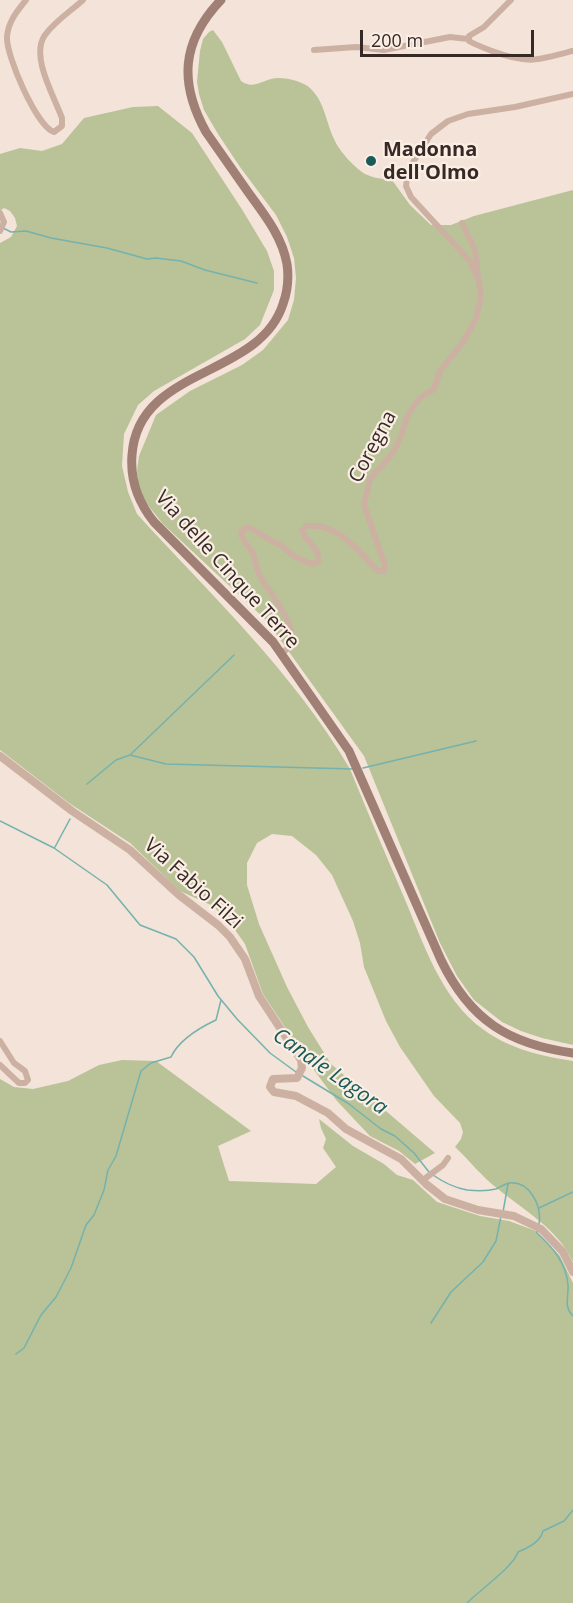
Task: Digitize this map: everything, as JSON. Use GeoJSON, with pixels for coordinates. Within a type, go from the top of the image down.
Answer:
{"type":"FeatureCollection","features":[{"type":"Feature","properties":{"kind":"main road","name":"Via delle Cinque Terre"},"geometry":{"type":"LineString","coordinates":[[221,0],[192,41],[188,66],[189,91],[197,116],[206,132],[275,230],[287,261],[289,277],[286,296],[275,322],[258,342],[171,391],[153,405],[140,424],[134,441],[132,478],[140,501],[154,522],[244,610],[281,653],[349,751],[441,960],[458,991],[480,1015],[515,1038],[550,1050],[573,1053]]}},
{"type":"Feature","properties":{"kind":"street"},"geometry":{"type":"LineString","coordinates":[[26,0],[13,17],[7,38],[9,48],[27,96],[46,129],[54,132],[62,126],[62,118],[43,69],[40,44],[51,28],[83,0]]}},
{"type":"Feature","properties":{"kind":"street"},"geometry":{"type":"LineString","coordinates":[[468,39],[470,34],[484,27],[511,0]]}},
{"type":"Feature","properties":{"kind":"street"},"geometry":{"type":"LineString","coordinates":[[314,50],[356,47],[384,50],[450,37],[468,39],[472,43],[524,61],[572,51]]}},
{"type":"Feature","properties":{"kind":"street"},"geometry":{"type":"LineString","coordinates":[[479,281],[469,260],[411,197],[406,186],[408,170],[431,134],[448,121],[468,114],[515,107],[573,94]]}},
{"type":"Feature","properties":{"kind":"street"},"geometry":{"type":"LineString","coordinates":[[0,213],[4,222],[0,231]]}},
{"type":"Feature","properties":{"kind":"street"},"geometry":{"type":"LineString","coordinates":[[462,223],[475,250],[479,281]]}},
{"type":"Feature","properties":{"kind":"street","name":"Coregna"},"geometry":{"type":"LineString","coordinates":[[281,653],[289,650],[291,646],[289,623],[282,607],[257,572],[254,554],[241,536],[241,532],[248,527],[283,547],[300,560],[312,564],[318,562],[320,557],[303,535],[302,530],[306,526],[320,527],[341,533],[378,571],[385,570],[364,505],[370,479],[393,453],[406,417],[420,399],[434,389],[440,370],[470,330],[479,308],[481,296],[479,281]]}},
{"type":"Feature","properties":{"kind":"street","name":"Via Fabio Filzi"},"geometry":{"type":"LineString","coordinates":[[0,756],[72,811],[130,850],[179,896],[218,925],[230,937],[245,959],[259,996],[302,1064],[297,1078],[274,1079],[270,1087],[274,1092],[296,1096],[328,1113],[346,1129],[401,1159],[425,1178],[440,1196],[449,1201],[478,1210],[514,1216],[541,1229],[563,1252],[573,1272]]}},
{"type":"Feature","properties":{"kind":"street"},"geometry":{"type":"LineString","coordinates":[[0,1041],[14,1063],[25,1071],[28,1080],[26,1083],[19,1083],[0,1065]]}},
{"type":"Feature","properties":{"kind":"street"},"geometry":{"type":"LineString","coordinates":[[425,1178],[448,1158]]}},
{"type":"Feature","properties":{"kind":"green space"},"geometry":{"type":"Polygon","coordinates":[[[213,30],[222,42],[241,81],[252,85],[276,78],[286,79],[311,89],[322,106],[336,144],[347,158],[365,174],[392,180],[410,205],[431,225],[451,225],[474,216],[573,190],[573,1045],[521,1031],[502,1022],[474,1000],[457,976],[440,943],[364,756],[266,620],[163,524],[143,499],[138,486],[139,456],[156,415],[190,391],[242,365],[263,350],[288,320],[294,300],[296,278],[294,258],[287,237],[276,215],[218,134],[204,110],[199,94],[197,82],[200,51],[203,39],[213,30]]]}},
{"type":"Feature","properties":{"kind":"green space"},"geometry":{"type":"Polygon","coordinates":[[[158,106],[192,133],[243,211],[267,251],[274,271],[274,290],[260,325],[245,339],[154,391],[138,405],[124,434],[122,466],[128,492],[137,514],[278,667],[328,734],[350,769],[434,968],[456,1002],[469,1017],[494,1037],[538,1054],[573,1061],[573,1262],[550,1230],[492,1184],[455,1147],[463,1132],[460,1123],[434,1096],[400,1047],[386,1021],[364,967],[353,921],[332,875],[316,855],[292,836],[272,834],[257,843],[247,863],[247,885],[259,924],[287,987],[331,1064],[435,1153],[415,1164],[399,1151],[370,1136],[337,1101],[263,994],[245,944],[213,906],[180,891],[130,843],[69,803],[0,750],[0,243],[11,237],[17,226],[10,211],[4,208],[0,211],[0,154],[20,148],[42,151],[62,144],[84,118],[133,107],[158,106]]]}},
{"type":"Feature","properties":{"kind":"green space"},"geometry":{"type":"Polygon","coordinates":[[[122,1060],[156,1061],[251,1131],[218,1146],[229,1181],[316,1184],[336,1167],[323,1148],[326,1139],[319,1119],[353,1146],[384,1164],[397,1175],[413,1180],[437,1202],[480,1216],[509,1221],[536,1231],[560,1256],[573,1283],[573,1603],[0,1603],[0,1079],[14,1087],[33,1089],[68,1081],[99,1065],[122,1060]]]}},
{"type":"Feature","properties":{"kind":"waterway"},"geometry":{"type":"LineString","coordinates":[[3,228],[11,232],[26,231],[107,248],[147,259],[181,261],[205,270],[257,283]]}},
{"type":"Feature","properties":{"kind":"waterway"},"geometry":{"type":"LineString","coordinates":[[87,784],[116,760],[130,755],[234,655]]}},
{"type":"Feature","properties":{"kind":"waterway"},"geometry":{"type":"LineString","coordinates":[[363,768],[476,741]]}},
{"type":"Feature","properties":{"kind":"waterway"},"geometry":{"type":"LineString","coordinates":[[130,755],[166,764],[353,769]]}},
{"type":"Feature","properties":{"kind":"waterway"},"geometry":{"type":"LineString","coordinates":[[55,847],[70,819]]}},
{"type":"Feature","properties":{"kind":"waterway","name":"Canale Lagora"},"geometry":{"type":"LineString","coordinates":[[0,821],[54,848],[107,885],[140,925],[176,939],[194,957],[218,996],[237,1019],[270,1053],[296,1072]]}},
{"type":"Feature","properties":{"kind":"waterway"},"geometry":{"type":"LineString","coordinates":[[16,1354],[24,1348],[41,1315],[56,1297],[71,1268],[86,1225],[94,1215],[104,1190],[108,1170],[116,1156],[141,1071],[151,1063],[171,1057],[184,1040],[216,1020],[221,1000]]}},
{"type":"Feature","properties":{"kind":"waterway","name":"Canale Lagora"},"geometry":{"type":"LineString","coordinates":[[303,1076],[395,1136],[414,1153],[429,1172]]}},
{"type":"Feature","properties":{"kind":"waterway","name":"Canale Lagora"},"geometry":{"type":"LineString","coordinates":[[433,1175],[458,1188],[467,1190],[493,1190],[509,1183],[523,1186],[529,1190],[539,1210],[539,1224]]}},
{"type":"Feature","properties":{"kind":"waterway"},"geometry":{"type":"LineString","coordinates":[[503,1212],[508,1184]]}},
{"type":"Feature","properties":{"kind":"waterway"},"geometry":{"type":"LineString","coordinates":[[539,1208],[573,1192]]}},
{"type":"Feature","properties":{"kind":"waterway"},"geometry":{"type":"LineString","coordinates":[[431,1323],[451,1292],[483,1262],[496,1241],[501,1216]]}},
{"type":"Feature","properties":{"kind":"waterway","name":"Canale Lagora"},"geometry":{"type":"LineString","coordinates":[[537,1231],[558,1256],[565,1269],[568,1285],[567,1305],[573,1316]]}},
{"type":"Feature","properties":{"kind":"waterway"},"geometry":{"type":"LineString","coordinates":[[467,1603],[503,1571],[518,1552],[537,1541],[543,1531],[564,1521],[573,1510]]}},
{"type":"Feature","properties":{"kind":"place","name":"Madonna dell'Olmo"},"geometry":{"type":"Point","coordinates":[371,161]}}]}
